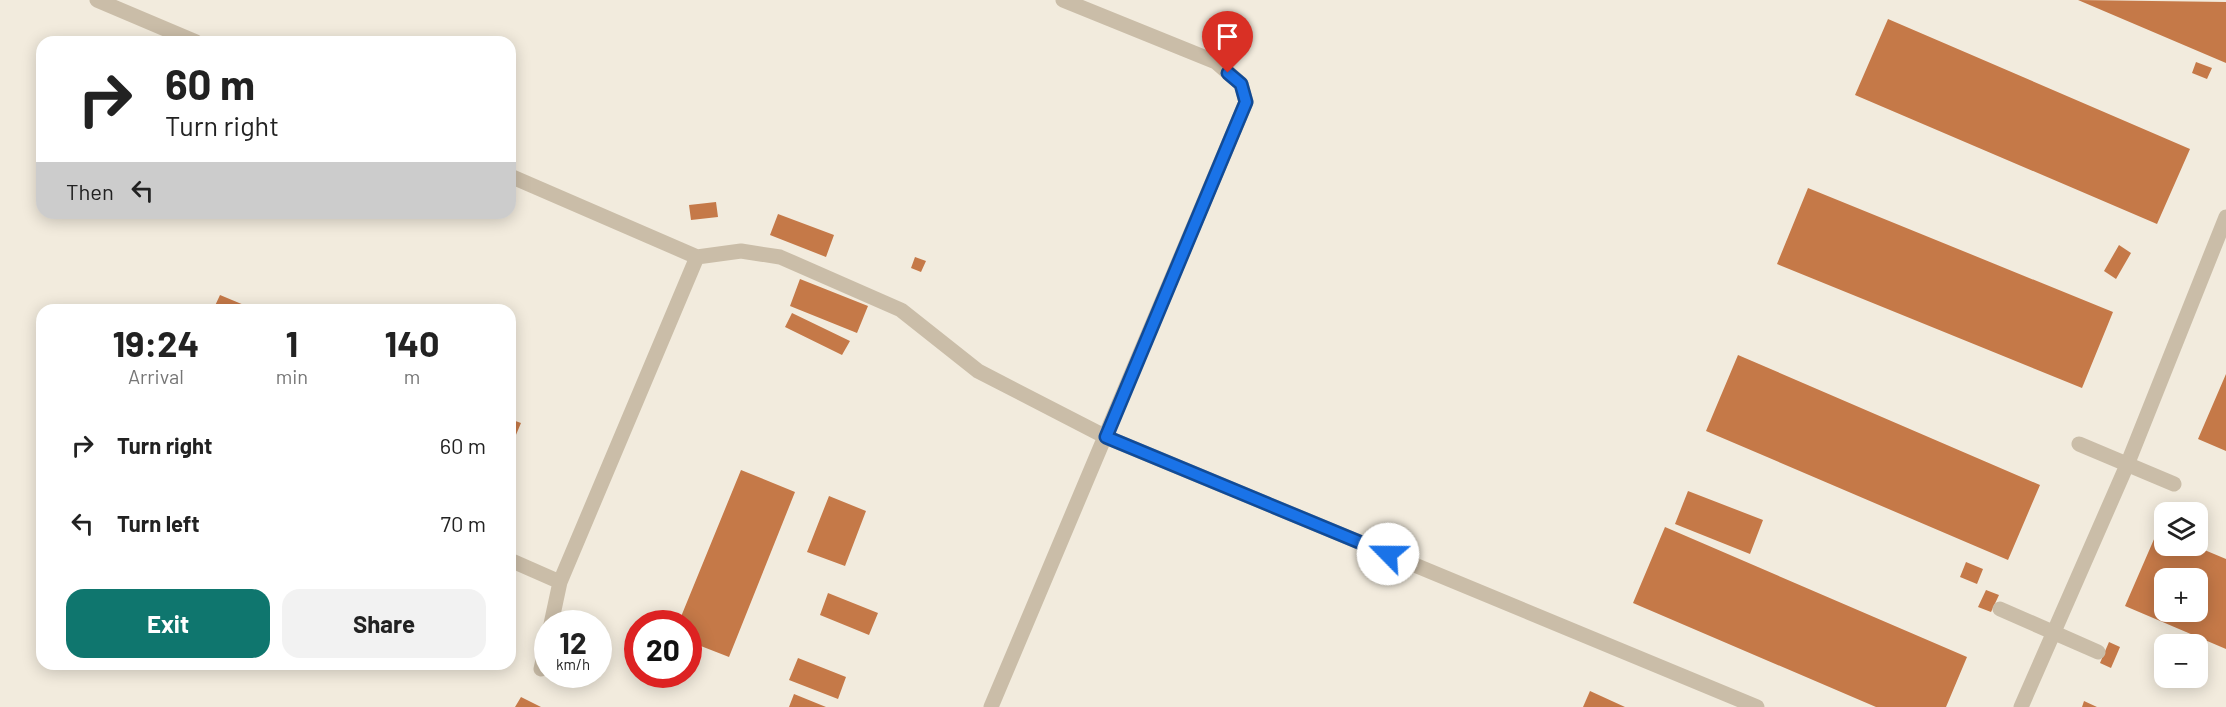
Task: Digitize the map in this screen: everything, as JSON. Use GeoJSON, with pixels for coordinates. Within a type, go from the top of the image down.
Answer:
{"type":"FeatureCollection","features":[{"type":"Feature","properties":{"kind":"lane"},"geometry":{"type":"LineString","coordinates":[[97,0],[182,36]]}},
{"type":"Feature","properties":{"kind":"lane"},"geometry":{"type":"LineString","coordinates":[[991,707],[1246,102],[1241,84],[1216,62],[1063,0]]}},
{"type":"Feature","properties":{"kind":"lane"},"geometry":{"type":"LineString","coordinates":[[516,179],[698,257],[741,251],[780,257],[901,310],[978,371],[1106,437],[1757,707]]}},
{"type":"Feature","properties":{"kind":"lane"},"geometry":{"type":"LineString","coordinates":[[2021,707],[2127,465],[2226,217]]}},
{"type":"Feature","properties":{"kind":"lane"},"geometry":{"type":"LineString","coordinates":[[554,610],[560,582],[698,257]]}},
{"type":"Feature","properties":{"kind":"lane"},"geometry":{"type":"LineString","coordinates":[[2079,444],[2174,484]]}},
{"type":"Feature","properties":{"kind":"lane"},"geometry":{"type":"LineString","coordinates":[[516,563],[560,582]]}},
{"type":"Feature","properties":{"kind":"lane"},"geometry":{"type":"LineString","coordinates":[[2000,609],[2098,652]]}},
{"type":"Feature","properties":{"kind":"building"},"geometry":{"type":"Polygon","coordinates":[[[2078,0],[2226,2],[2226,63],[2078,0]]]}},
{"type":"Feature","properties":{"kind":"building"},"geometry":{"type":"Polygon","coordinates":[[[1888,19],[2190,149],[2157,224],[1855,95],[1888,19]]]}},
{"type":"Feature","properties":{"kind":"building"},"geometry":{"type":"Polygon","coordinates":[[[2196,62],[2212,68],[2207,79],[2192,73],[2196,62]]]}},
{"type":"Feature","properties":{"kind":"building"},"geometry":{"type":"Polygon","coordinates":[[[1808,188],[2113,312],[2082,388],[1777,264],[1808,188]]]}},
{"type":"Feature","properties":{"kind":"building"},"geometry":{"type":"Polygon","coordinates":[[[716,202],[718,217],[691,220],[689,205],[716,202]]]}},
{"type":"Feature","properties":{"kind":"building"},"geometry":{"type":"Polygon","coordinates":[[[778,214],[834,235],[826,257],[770,235],[778,214]]]}},
{"type":"Feature","properties":{"kind":"building"},"geometry":{"type":"Polygon","coordinates":[[[2119,245],[2131,253],[2116,279],[2104,271],[2119,245]]]}},
{"type":"Feature","properties":{"kind":"building"},"geometry":{"type":"Polygon","coordinates":[[[915,257],[926,261],[921,272],[911,268],[915,257]]]}},
{"type":"Feature","properties":{"kind":"building"},"geometry":{"type":"Polygon","coordinates":[[[800,279],[868,306],[857,333],[790,306],[800,279]]]}},
{"type":"Feature","properties":{"kind":"building"},"geometry":{"type":"Polygon","coordinates":[[[220,295],[242,304],[216,304],[220,295]]]}},
{"type":"Feature","properties":{"kind":"building"},"geometry":{"type":"Polygon","coordinates":[[[792,313],[850,341],[842,355],[785,327],[792,313]]]}},
{"type":"Feature","properties":{"kind":"building"},"geometry":{"type":"Polygon","coordinates":[[[1738,355],[2040,485],[2008,560],[1706,431],[1738,355]]]}},
{"type":"Feature","properties":{"kind":"building"},"geometry":{"type":"Polygon","coordinates":[[[2226,374],[2226,451],[2198,439],[2226,374]]]}},
{"type":"Feature","properties":{"kind":"building"},"geometry":{"type":"Polygon","coordinates":[[[516,421],[521,423],[516,435],[516,421]]]}},
{"type":"Feature","properties":{"kind":"building"},"geometry":{"type":"Polygon","coordinates":[[[741,470],[795,492],[729,657],[702,646],[702,610],[684,610],[741,470]]]}},
{"type":"Feature","properties":{"kind":"building"},"geometry":{"type":"Polygon","coordinates":[[[1688,491],[1763,520],[1750,554],[1675,524],[1688,491]]]}},
{"type":"Feature","properties":{"kind":"building"},"geometry":{"type":"Polygon","coordinates":[[[829,496],[866,511],[845,566],[807,552],[829,496]]]}},
{"type":"Feature","properties":{"kind":"building"},"geometry":{"type":"Polygon","coordinates":[[[1665,527],[1967,657],[1946,707],[1876,707],[1633,603],[1665,527]]]}},
{"type":"Feature","properties":{"kind":"building"},"geometry":{"type":"Polygon","coordinates":[[[2154,539],[2154,556],[2208,556],[2208,551],[2226,559],[2226,649],[2208,641],[2208,634],[2191,634],[2163,622],[2208,622],[2208,568],[2154,568],[2154,618],[2125,606],[2154,539]]]}},
{"type":"Feature","properties":{"kind":"building"},"geometry":{"type":"Polygon","coordinates":[[[1966,562],[1983,569],[1977,584],[1960,577],[1966,562]]]}},
{"type":"Feature","properties":{"kind":"building"},"geometry":{"type":"Polygon","coordinates":[[[1986,590],[1999,595],[1991,612],[1978,607],[1986,590]]]}},
{"type":"Feature","properties":{"kind":"building"},"geometry":{"type":"Polygon","coordinates":[[[828,593],[878,613],[869,635],[820,615],[828,593]]]}},
{"type":"Feature","properties":{"kind":"building"},"geometry":{"type":"Polygon","coordinates":[[[2109,642],[2120,647],[2111,668],[2100,663],[2109,642]]]}},
{"type":"Feature","properties":{"kind":"building"},"geometry":{"type":"Polygon","coordinates":[[[798,658],[846,677],[838,699],[789,680],[798,658]]]}},
{"type":"Feature","properties":{"kind":"building"},"geometry":{"type":"Polygon","coordinates":[[[1590,691],[1625,707],[1583,707],[1590,691]]]}},
{"type":"Feature","properties":{"kind":"building"},"geometry":{"type":"Polygon","coordinates":[[[794,694],[826,707],[789,707],[794,694]]]}},
{"type":"Feature","properties":{"kind":"building"},"geometry":{"type":"Polygon","coordinates":[[[521,697],[541,707],[515,707],[521,697]]]}},
{"type":"Feature","properties":{"kind":"building"},"geometry":{"type":"Polygon","coordinates":[[[2084,701],[2097,707],[2082,707],[2084,701]]]}},
{"type":"Feature","properties":{"kind":"route"},"geometry":{"type":"LineString","coordinates":[[1228,73],[1241,84],[1246,102],[1106,437],[1388,554]]}}]}
